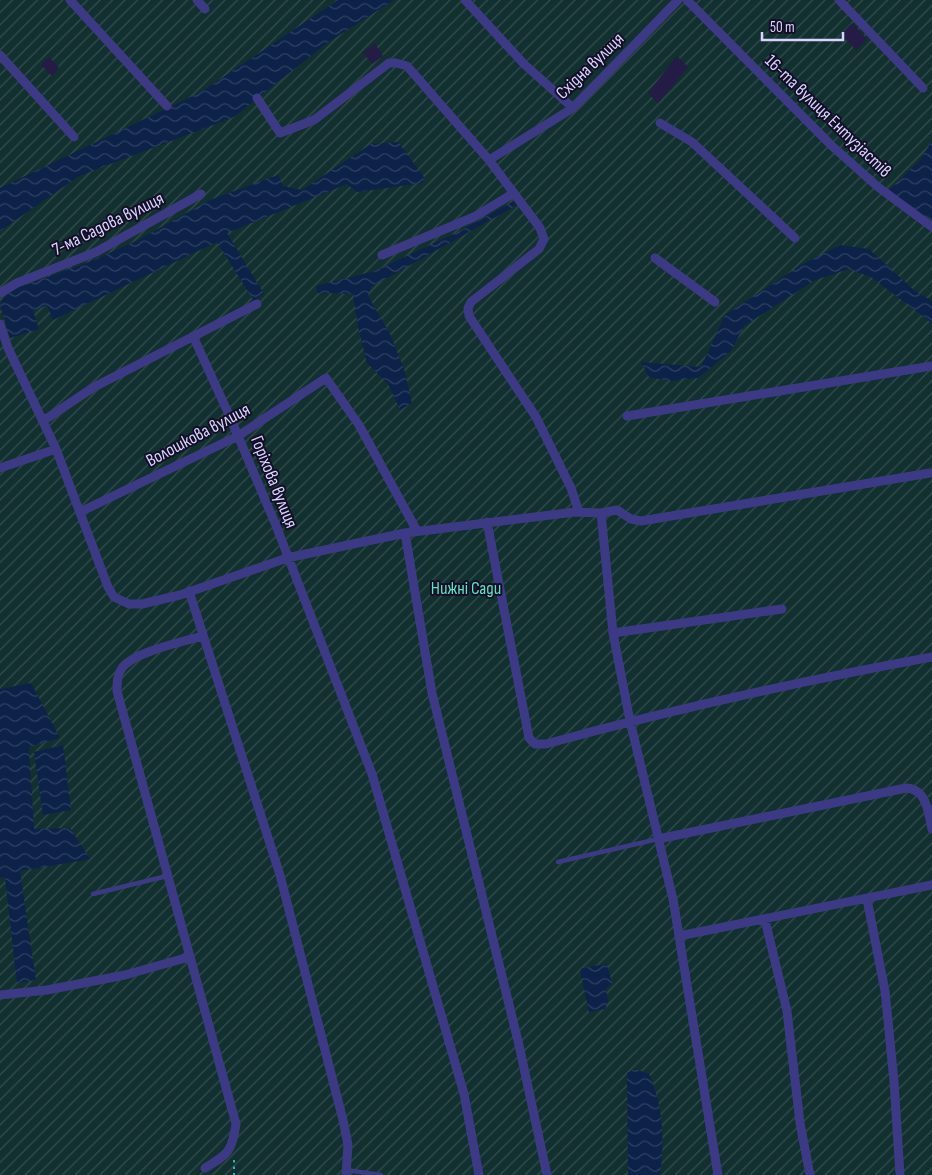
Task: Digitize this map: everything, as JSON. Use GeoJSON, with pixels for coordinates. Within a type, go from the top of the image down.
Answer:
{"type":"FeatureCollection","features":[{"type":"Feature","properties":{"kind":"street"},"geometry":{"type":"LineString","coordinates":[[70,0],[167,106]]}},
{"type":"Feature","properties":{"kind":"street"},"geometry":{"type":"LineString","coordinates":[[196,0],[205,9]]}},
{"type":"Feature","properties":{"kind":"street"},"geometry":{"type":"LineString","coordinates":[[465,0],[524,64],[573,108]]}},
{"type":"Feature","properties":{"kind":"street","name":"Східна вулиця"},"geometry":{"type":"LineString","coordinates":[[489,160],[573,108],[678,0]]}},
{"type":"Feature","properties":{"kind":"street","name":"16-та вулиця Ентузіастів"},"geometry":{"type":"LineString","coordinates":[[687,0],[832,146],[878,187],[932,227]]}},
{"type":"Feature","properties":{"kind":"street"},"geometry":{"type":"LineString","coordinates":[[839,0],[923,88]]}},
{"type":"Feature","properties":{"kind":"street"},"geometry":{"type":"LineString","coordinates":[[0,55],[74,137]]}},
{"type":"Feature","properties":{"kind":"street"},"geometry":{"type":"LineString","coordinates":[[257,98],[280,133],[314,120],[389,63],[408,66],[489,160],[540,228],[544,238],[538,249],[471,302],[468,308],[469,316],[536,417],[571,488],[579,512]]}},
{"type":"Feature","properties":{"kind":"street"},"geometry":{"type":"LineString","coordinates":[[660,123],[692,142],[795,238]]}},
{"type":"Feature","properties":{"kind":"street"},"geometry":{"type":"LineString","coordinates":[[382,255],[474,217],[514,193]]}},
{"type":"Feature","properties":{"kind":"street","name":"7-ма Садова вулиця"},"geometry":{"type":"LineString","coordinates":[[0,293],[17,283],[96,252],[201,194]]}},
{"type":"Feature","properties":{"kind":"street"},"geometry":{"type":"LineString","coordinates":[[655,258],[715,302]]}},
{"type":"Feature","properties":{"kind":"street"},"geometry":{"type":"LineString","coordinates":[[43,421],[94,387],[257,304]]}},
{"type":"Feature","properties":{"kind":"street"},"geometry":{"type":"LineString","coordinates":[[0,324],[8,348],[56,449],[108,587],[114,597],[129,604],[142,604],[189,591],[287,558],[417,531],[579,512],[601,513],[617,510],[631,519],[641,521],[930,473]]}},
{"type":"Feature","properties":{"kind":"street","name":"Горіхова вулиця"},"geometry":{"type":"LineString","coordinates":[[193,336],[238,436],[372,774],[464,1094],[479,1175]]}},
{"type":"Feature","properties":{"kind":"street"},"geometry":{"type":"LineString","coordinates":[[627,416],[932,366]]}},
{"type":"Feature","properties":{"kind":"street","name":"Волошкова вулиця"},"geometry":{"type":"LineString","coordinates":[[80,512],[238,436],[326,378],[359,425],[417,531]]}},
{"type":"Feature","properties":{"kind":"street"},"geometry":{"type":"LineString","coordinates":[[0,468],[56,449]]}},
{"type":"Feature","properties":{"kind":"street"},"geometry":{"type":"LineString","coordinates":[[601,513],[613,633],[630,721],[673,899],[718,1175]]}},
{"type":"Feature","properties":{"kind":"street"},"geometry":{"type":"LineString","coordinates":[[487,522],[529,738],[535,744],[546,744],[630,721],[932,656]]}},
{"type":"Feature","properties":{"kind":"street"},"geometry":{"type":"LineString","coordinates":[[405,533],[432,694],[520,1044],[547,1175]]}},
{"type":"Feature","properties":{"kind":"street"},"geometry":{"type":"LineString","coordinates":[[189,591],[280,875],[343,1120],[348,1145],[346,1172]]}},
{"type":"Feature","properties":{"kind":"street"},"geometry":{"type":"LineString","coordinates":[[613,633],[782,609]]}},
{"type":"Feature","properties":{"kind":"street"},"geometry":{"type":"LineString","coordinates":[[202,636],[133,658],[122,668],[117,680],[117,691],[166,876],[236,1124],[234,1139],[227,1155],[206,1168]]}},
{"type":"Feature","properties":{"kind":"street"},"geometry":{"type":"LineString","coordinates":[[658,839],[906,788],[913,789],[922,794],[932,828]]}},
{"type":"Feature","properties":{"kind":"street"},"geometry":{"type":"LineString","coordinates":[[679,936],[932,885]]}},
{"type":"Feature","properties":{"kind":"street"},"geometry":{"type":"LineString","coordinates":[[867,899],[885,991],[894,1081],[900,1175]]}},
{"type":"Feature","properties":{"kind":"street"},"geometry":{"type":"LineString","coordinates":[[764,920],[787,1011],[800,1123],[810,1175]]}},
{"type":"Feature","properties":{"kind":"street"},"geometry":{"type":"LineString","coordinates":[[0,995],[47,990],[125,975],[189,957]]}},
{"type":"Feature","properties":{"kind":"lane"},"geometry":{"type":"LineString","coordinates":[[558,862],[658,839]]}},
{"type":"Feature","properties":{"kind":"lane"},"geometry":{"type":"LineString","coordinates":[[93,894],[166,876]]}},
{"type":"Feature","properties":{"kind":"lane"},"geometry":{"type":"LineString","coordinates":[[346,1172],[381,1175]]}},
{"type":"Feature","properties":{"kind":"green space","name":"Нижні Сади"},"geometry":{"type":"Polygon","coordinates":[[[0,0],[932,0],[932,1175],[0,1175],[0,0]]]}},
{"type":"Feature","properties":{"kind":"water"},"geometry":{"type":"Polygon","coordinates":[[[338,0],[394,0],[327,43],[234,117],[79,176],[0,231],[0,188],[201,92],[338,0]]]}},
{"type":"Feature","properties":{"kind":"water"},"geometry":{"type":"Polygon","coordinates":[[[932,141],[932,220],[929,223],[887,192],[920,160],[932,141]]]}},
{"type":"Feature","properties":{"kind":"water"},"geometry":{"type":"Polygon","coordinates":[[[398,142],[424,177],[423,183],[357,192],[347,184],[227,233],[264,294],[254,301],[217,242],[53,320],[47,305],[33,311],[39,329],[10,338],[0,305],[3,298],[14,289],[89,262],[136,241],[210,200],[278,175],[283,186],[302,190],[371,144],[398,142]]]}},
{"type":"Feature","properties":{"kind":"water"},"geometry":{"type":"Polygon","coordinates":[[[514,201],[517,205],[371,287],[368,296],[390,334],[404,369],[412,403],[400,410],[388,384],[367,363],[358,327],[353,294],[317,293],[316,286],[375,271],[464,229],[514,201]]]}},
{"type":"Feature","properties":{"kind":"water"},"geometry":{"type":"Polygon","coordinates":[[[840,245],[869,249],[915,291],[932,301],[932,323],[871,277],[849,269],[815,280],[744,326],[731,351],[698,378],[670,381],[649,377],[641,362],[701,367],[725,315],[801,265],[840,245]]]}},
{"type":"Feature","properties":{"kind":"water"},"geometry":{"type":"Polygon","coordinates":[[[31,683],[60,738],[29,747],[34,829],[70,828],[90,859],[20,871],[36,980],[17,983],[5,878],[0,877],[0,689],[31,683]]]}},
{"type":"Feature","properties":{"kind":"water"},"geometry":{"type":"Polygon","coordinates":[[[63,745],[71,810],[43,815],[34,752],[63,745]]]}},
{"type":"Feature","properties":{"kind":"water"},"geometry":{"type":"Polygon","coordinates":[[[607,964],[612,983],[606,989],[608,1001],[605,1009],[589,1012],[580,971],[582,968],[607,964]]]}},
{"type":"Feature","properties":{"kind":"water"},"geometry":{"type":"Polygon","coordinates":[[[635,1069],[649,1074],[660,1110],[662,1150],[660,1175],[628,1175],[627,1073],[635,1069]]]}},
{"type":"Feature","properties":{"kind":"building"},"geometry":{"type":"Polygon","coordinates":[[[852,23],[867,39],[856,50],[841,34],[852,23]]]}},
{"type":"Feature","properties":{"kind":"building"},"geometry":{"type":"Polygon","coordinates":[[[375,44],[383,56],[372,64],[363,52],[375,44]]]}},
{"type":"Feature","properties":{"kind":"building"},"geometry":{"type":"Polygon","coordinates":[[[677,56],[688,67],[658,103],[648,93],[677,56]]]}},
{"type":"Feature","properties":{"kind":"building"},"geometry":{"type":"Polygon","coordinates":[[[49,57],[59,67],[52,76],[41,65],[49,57]]]}}]}
